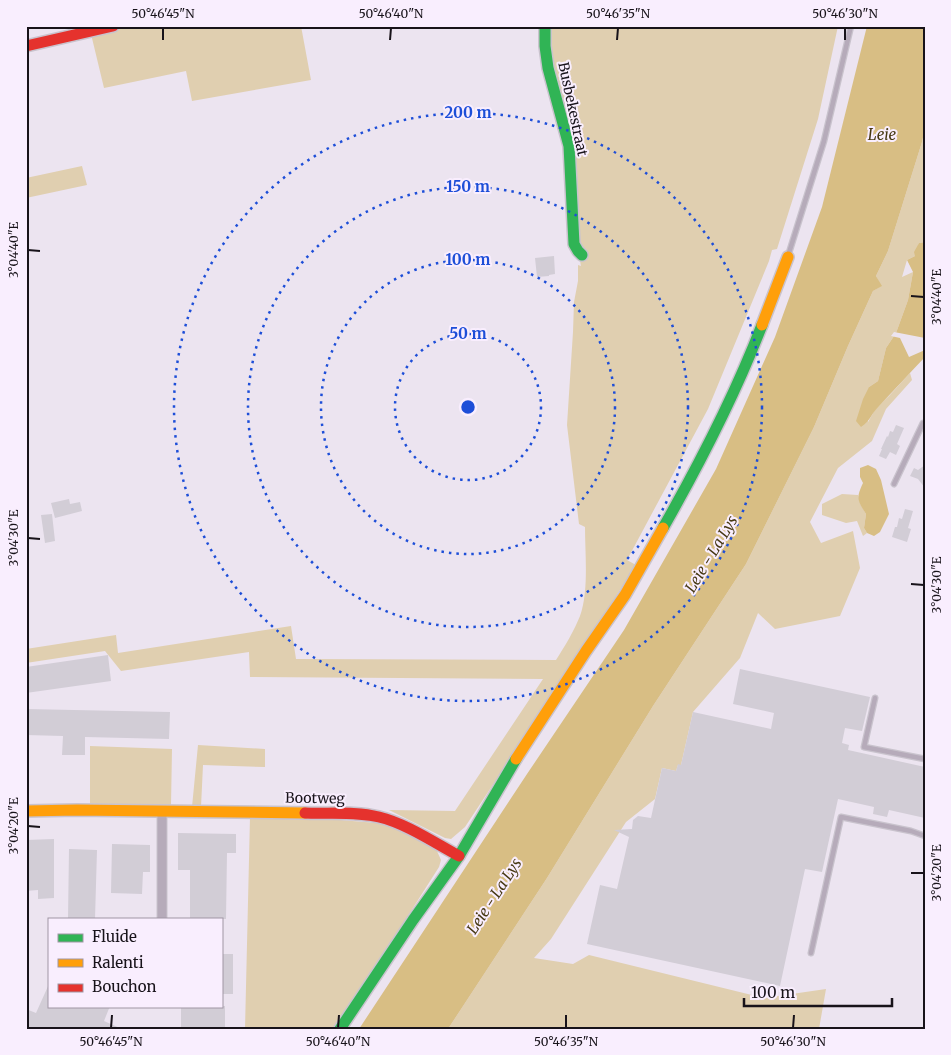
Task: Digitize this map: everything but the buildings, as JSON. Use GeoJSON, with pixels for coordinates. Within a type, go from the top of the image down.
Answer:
{"type":"FeatureCollection","features":[{"type":"Feature","properties":{"kind":"street"},"geometry":{"type":"LineString","coordinates":[[26,46],[113,26]]}},
{"type":"Feature","properties":{"kind":"street","name":"Busbekestraat"},"geometry":{"type":"LineString","coordinates":[[545,26],[548,68],[569,146],[574,244],[582,254]]}},
{"type":"Feature","properties":{"kind":"street"},"geometry":{"type":"LineString","coordinates":[[340,1029],[413,920],[459,856],[512,766],[624,595],[685,489],[726,407],[758,335],[788,257]]}},
{"type":"Feature","properties":{"kind":"street","name":"Bootweg"},"geometry":{"type":"LineString","coordinates":[[26,811],[362,814],[380,816],[402,825],[459,856]]}},
{"type":"Feature","properties":{"kind":"street"},"geometry":{"type":"LineString","coordinates":[[162,812],[162,918]]}},
{"type":"Feature","properties":{"kind":"lane"},"geometry":{"type":"LineString","coordinates":[[788,257],[824,141],[852,26]]}},
{"type":"Feature","properties":{"kind":"lane"},"geometry":{"type":"LineString","coordinates":[[894,484],[923,423],[925,423]]}},
{"type":"Feature","properties":{"kind":"lane"},"geometry":{"type":"LineString","coordinates":[[875,698],[864,747],[925,759]]}},
{"type":"Feature","properties":{"kind":"lane"},"geometry":{"type":"LineString","coordinates":[[811,953],[841,816],[911,830],[925,836]]}},
{"type":"Feature","properties":{"kind":"shaded area"},"geometry":{"type":"Polygon","coordinates":[[[131,26],[301,26],[311,80],[192,101],[186,71],[104,88],[91,34],[131,26]]]}},
{"type":"Feature","properties":{"kind":"shaded area"},"geometry":{"type":"Polygon","coordinates":[[[548,26],[838,26],[818,119],[777,249],[772,250],[708,409],[627,560],[636,565],[465,827],[451,839],[445,838],[389,810],[455,811],[543,679],[250,677],[249,652],[121,671],[105,651],[26,663],[26,649],[116,635],[118,653],[291,626],[296,659],[556,660],[575,627],[583,606],[586,584],[586,560],[585,527],[579,524],[567,425],[574,302],[578,281],[578,265],[581,266],[548,26]]]}},
{"type":"Feature","properties":{"kind":"shaded area"},"geometry":{"type":"Polygon","coordinates":[[[925,129],[925,242],[919,243],[915,256],[907,260],[902,277],[913,272],[908,300],[896,333],[886,348],[878,381],[869,387],[868,422],[876,408],[910,373],[912,380],[886,409],[872,441],[838,468],[810,522],[821,543],[853,531],[860,568],[840,616],[775,629],[758,613],[740,658],[693,712],[681,765],[678,765],[676,771],[662,768],[655,799],[626,822],[551,939],[534,958],[573,964],[589,955],[764,998],[826,989],[819,1029],[448,1029],[547,878],[653,706],[746,564],[814,427],[873,291],[881,286],[876,276],[888,251],[925,129]]]}},
{"type":"Feature","properties":{"kind":"shaded area"},"geometry":{"type":"Polygon","coordinates":[[[82,166],[87,185],[26,198],[26,178],[82,166]]]}},
{"type":"Feature","properties":{"kind":"shaded area"},"geometry":{"type":"Polygon","coordinates":[[[842,494],[858,495],[866,514],[864,528],[867,533],[863,536],[857,521],[846,523],[822,515],[822,504],[842,494]]]}},
{"type":"Feature","properties":{"kind":"shaded area"},"geometry":{"type":"Polygon","coordinates":[[[198,745],[265,749],[265,767],[203,765],[201,807],[192,807],[198,745]]]}},
{"type":"Feature","properties":{"kind":"shaded area"},"geometry":{"type":"Polygon","coordinates":[[[90,746],[172,749],[171,806],[90,805],[90,746]]]}},
{"type":"Feature","properties":{"kind":"shaded area"},"geometry":{"type":"Polygon","coordinates":[[[250,817],[377,823],[398,829],[423,842],[437,851],[441,860],[439,867],[336,1029],[245,1029],[250,817]]]}},
{"type":"Feature","properties":{"kind":"water","name":"Leie"},"geometry":{"type":"Polygon","coordinates":[[[867,26],[925,26],[925,129],[888,251],[876,276],[882,286],[873,291],[814,427],[746,564],[653,706],[547,878],[448,1029],[359,1029],[624,630],[716,469],[775,337],[822,207],[867,26]]]}},
{"type":"Feature","properties":{"kind":"water"},"geometry":{"type":"Polygon","coordinates":[[[925,242],[925,357],[861,427],[856,421],[863,399],[869,387],[878,381],[886,348],[896,333],[908,300],[913,272],[907,260],[915,256],[914,252],[919,243],[925,242]]]}},
{"type":"Feature","properties":{"kind":"water"},"geometry":{"type":"Polygon","coordinates":[[[868,465],[876,469],[881,480],[889,514],[880,532],[874,536],[867,533],[864,528],[866,514],[858,499],[863,483],[860,477],[860,468],[868,465]]]}},
{"type":"Feature","properties":{"kind":"pier"},"geometry":{"type":"Polygon","coordinates":[[[894,332],[925,338],[925,350],[909,357],[900,338],[891,336],[894,332]]]}},
{"type":"Feature","properties":{"kind":"traffic: fast"},"geometry":{"type":"LineString","coordinates":[[545,26],[548,68],[569,146],[574,244],[582,255]]}},
{"type":"Feature","properties":{"kind":"traffic: fast"},"geometry":{"type":"LineString","coordinates":[[663,528],[716,428],[762,325]]}},
{"type":"Feature","properties":{"kind":"traffic: fast"},"geometry":{"type":"LineString","coordinates":[[340,1029],[413,920],[459,856],[516,759]]}},
{"type":"Feature","properties":{"kind":"traffic: slow"},"geometry":{"type":"LineString","coordinates":[[762,325],[788,257]]}},
{"type":"Feature","properties":{"kind":"traffic: slow"},"geometry":{"type":"LineString","coordinates":[[516,759],[625,595],[663,528]]}},
{"type":"Feature","properties":{"kind":"traffic: slow"},"geometry":{"type":"LineString","coordinates":[[26,811],[305,813]]}},
{"type":"Feature","properties":{"kind":"traffic: jam"},"geometry":{"type":"LineString","coordinates":[[26,46],[113,26]]}},
{"type":"Feature","properties":{"kind":"traffic: jam"},"geometry":{"type":"LineString","coordinates":[[305,813],[351,813],[379,817],[409,829],[459,856]]}},
{"type":"Feature","properties":{"kind":"water label","name":"Leie - La Lys"},"geometry":{"type":"Point","coordinates":[711,554]}},
{"type":"Feature","properties":{"kind":"water label","name":"Leie - La Lys"},"geometry":{"type":"Point","coordinates":[494,896]}}]}
